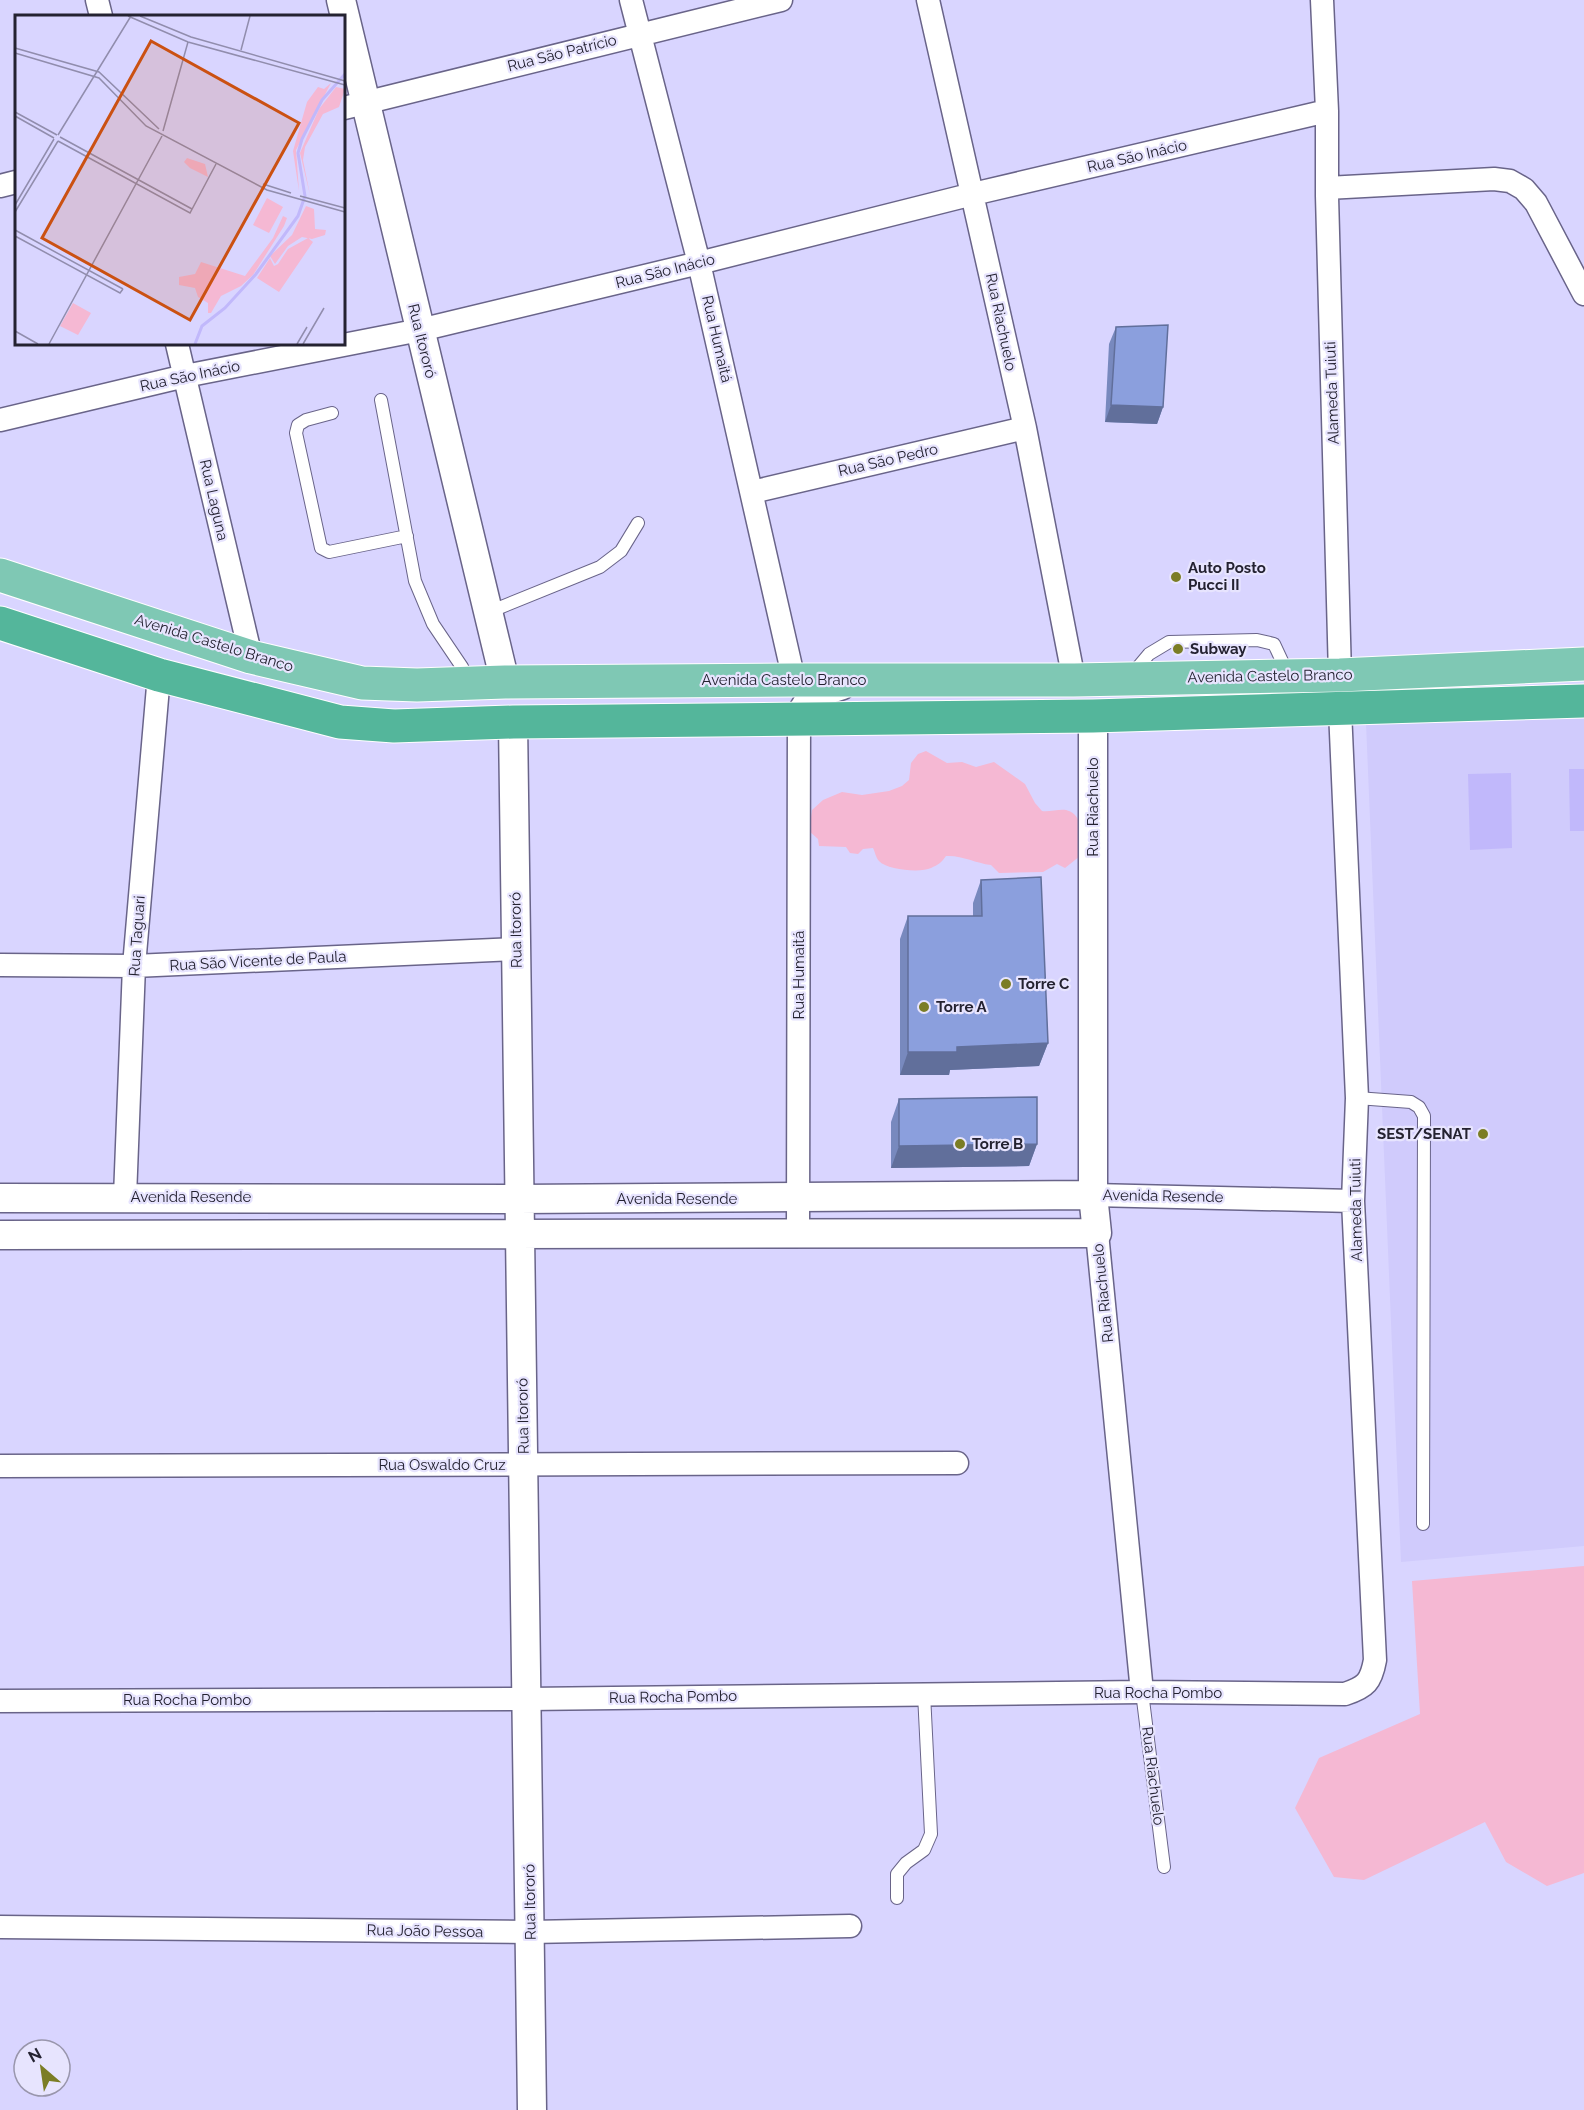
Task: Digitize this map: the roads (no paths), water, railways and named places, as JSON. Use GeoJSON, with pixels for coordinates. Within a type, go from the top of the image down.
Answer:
{"type":"FeatureCollection","features":[{"type":"Feature","properties":{"kind":"highway"},"geometry":{"type":"LineString","coordinates":[[0,622],[159,675],[340,722],[394,726],[513,722],[1093,716],[1584,701]]}},
{"type":"Feature","properties":{"kind":"main road","name":"Avenida Castelo Branco"},"geometry":{"type":"LineString","coordinates":[[0,575],[252,657],[362,683],[417,685],[505,682],[1074,680],[1340,675],[1584,664]]}},
{"type":"Feature","properties":{"kind":"street"},"geometry":{"type":"LineString","coordinates":[[97,0],[101,15]]}},
{"type":"Feature","properties":{"kind":"street","name":"Rua Itororó"},"geometry":{"type":"LineString","coordinates":[[341,0],[343,15]]}},
{"type":"Feature","properties":{"kind":"street","name":"Rua Humaitá"},"geometry":{"type":"LineString","coordinates":[[631,0],[699,263],[794,680]]}},
{"type":"Feature","properties":{"kind":"street","name":"Rua São Patrício"},"geometry":{"type":"LineString","coordinates":[[354,105],[781,0]]}},
{"type":"Feature","properties":{"kind":"street","name":"Rua Riachuelo"},"geometry":{"type":"LineString","coordinates":[[928,0],[1024,428],[1074,680]]}},
{"type":"Feature","properties":{"kind":"street","name":"Alameda Tuiuti"},"geometry":{"type":"LineString","coordinates":[[1322,0],[1327,111],[1340,675]]}},
{"type":"Feature","properties":{"kind":"street","name":"Rua Itororó"},"geometry":{"type":"LineString","coordinates":[[345,32],[354,105],[420,330],[505,682]]}},
{"type":"Feature","properties":{"kind":"street","name":"Rua São Inácio"},"geometry":{"type":"LineString","coordinates":[[345,345],[420,330],[973,194],[1327,111]]}},
{"type":"Feature","properties":{"kind":"street"},"geometry":{"type":"LineString","coordinates":[[1327,188],[1494,179],[1510,181],[1524,189],[1536,202],[1584,294]]}},
{"type":"Feature","properties":{"kind":"street"},"geometry":{"type":"LineString","coordinates":[[0,186],[15,182]]}},
{"type":"Feature","properties":{"kind":"street","name":"Rua Laguna"},"geometry":{"type":"LineString","coordinates":[[177,345],[252,657]]}},
{"type":"Feature","properties":{"kind":"street","name":"Rua São Inácio"},"geometry":{"type":"LineString","coordinates":[[0,420],[185,376],[343,345]]}},
{"type":"Feature","properties":{"kind":"street","name":"Rua São Pedro"},"geometry":{"type":"LineString","coordinates":[[752,492],[1024,428]]}},
{"type":"Feature","properties":{"kind":"street","name":"Rua Taguari"},"geometry":{"type":"LineString","coordinates":[[125,1197],[134,966],[159,675]]}},
{"type":"Feature","properties":{"kind":"street"},"geometry":{"type":"LineString","coordinates":[[800,718],[800,707],[806,700],[868,680]]}},
{"type":"Feature","properties":{"kind":"street","name":"Alameda Tuiuti"},"geometry":{"type":"LineString","coordinates":[[1340,710],[1357,1098],[1353,1201],[1375,1660],[1372,1678],[1359,1690],[1345,1694]]}},
{"type":"Feature","properties":{"kind":"street","name":"Rua Riachuelo"},"geometry":{"type":"LineString","coordinates":[[1093,716],[1093,1195],[1142,1692]]}},
{"type":"Feature","properties":{"kind":"street","name":"Rua Humaitá"},"geometry":{"type":"LineString","coordinates":[[798,1232],[800,718]]}},
{"type":"Feature","properties":{"kind":"street","name":"Rua Itororó"},"geometry":{"type":"LineString","coordinates":[[513,722],[532,2110]]}},
{"type":"Feature","properties":{"kind":"street","name":"Rua São Vicente de Paula"},"geometry":{"type":"LineString","coordinates":[[0,965],[134,966],[516,949]]}},
{"type":"Feature","properties":{"kind":"street","name":"Avenida Resende"},"geometry":{"type":"LineString","coordinates":[[9,1198],[519,1199],[1093,1195],[1353,1201]]}},
{"type":"Feature","properties":{"kind":"street"},"geometry":{"type":"LineString","coordinates":[[9,1198],[8,1235],[1097,1233]]}},
{"type":"Feature","properties":{"kind":"street","name":"Rua Oswaldo Cruz"},"geometry":{"type":"LineString","coordinates":[[0,1466],[957,1463]]}},
{"type":"Feature","properties":{"kind":"street","name":"Rua Rocha Pombo"},"geometry":{"type":"LineString","coordinates":[[0,1701],[527,1699],[1142,1692],[1345,1694]]}},
{"type":"Feature","properties":{"kind":"street","name":"Rua João Pessoa"},"geometry":{"type":"LineString","coordinates":[[0,1928],[530,1932],[850,1926]]}},
{"type":"Feature","properties":{"kind":"lane"},"geometry":{"type":"LineString","coordinates":[[381,400],[415,581],[433,624],[462,667],[470,684]]}},
{"type":"Feature","properties":{"kind":"lane"},"geometry":{"type":"LineString","coordinates":[[332,413],[306,420],[298,425],[296,433],[321,548],[329,552],[407,536]]}},
{"type":"Feature","properties":{"kind":"lane"},"geometry":{"type":"LineString","coordinates":[[489,612],[600,567],[621,551],[638,523]]}},
{"type":"Feature","properties":{"kind":"lane"},"geometry":{"type":"LineString","coordinates":[[1357,1098],[1411,1102],[1419,1107],[1424,1116],[1423,1524]]}},
{"type":"Feature","properties":{"kind":"lane","name":"Rua Riachuelo"},"geometry":{"type":"LineString","coordinates":[[1142,1692],[1164,1867]]}},
{"type":"Feature","properties":{"kind":"lane"},"geometry":{"type":"LineString","coordinates":[[897,1898],[897,1874],[906,1863],[924,1850],[931,1834],[924,1694]]}},
{"type":"Feature","properties":{"kind":"place","name":"Auto Posto Pucci II"},"geometry":{"type":"Point","coordinates":[1176,577]}},
{"type":"Feature","properties":{"kind":"place","name":"Subway"},"geometry":{"type":"Point","coordinates":[1178,649]}},
{"type":"Feature","properties":{"kind":"place","name":"Torre C"},"geometry":{"type":"Point","coordinates":[1006,984]}},
{"type":"Feature","properties":{"kind":"place","name":"Torre A"},"geometry":{"type":"Point","coordinates":[924,1007]}},
{"type":"Feature","properties":{"kind":"place","name":"SEST/SENAT"},"geometry":{"type":"Point","coordinates":[1483,1134]}},
{"type":"Feature","properties":{"kind":"place","name":"Torre B"},"geometry":{"type":"Point","coordinates":[960,1144]}}]}
